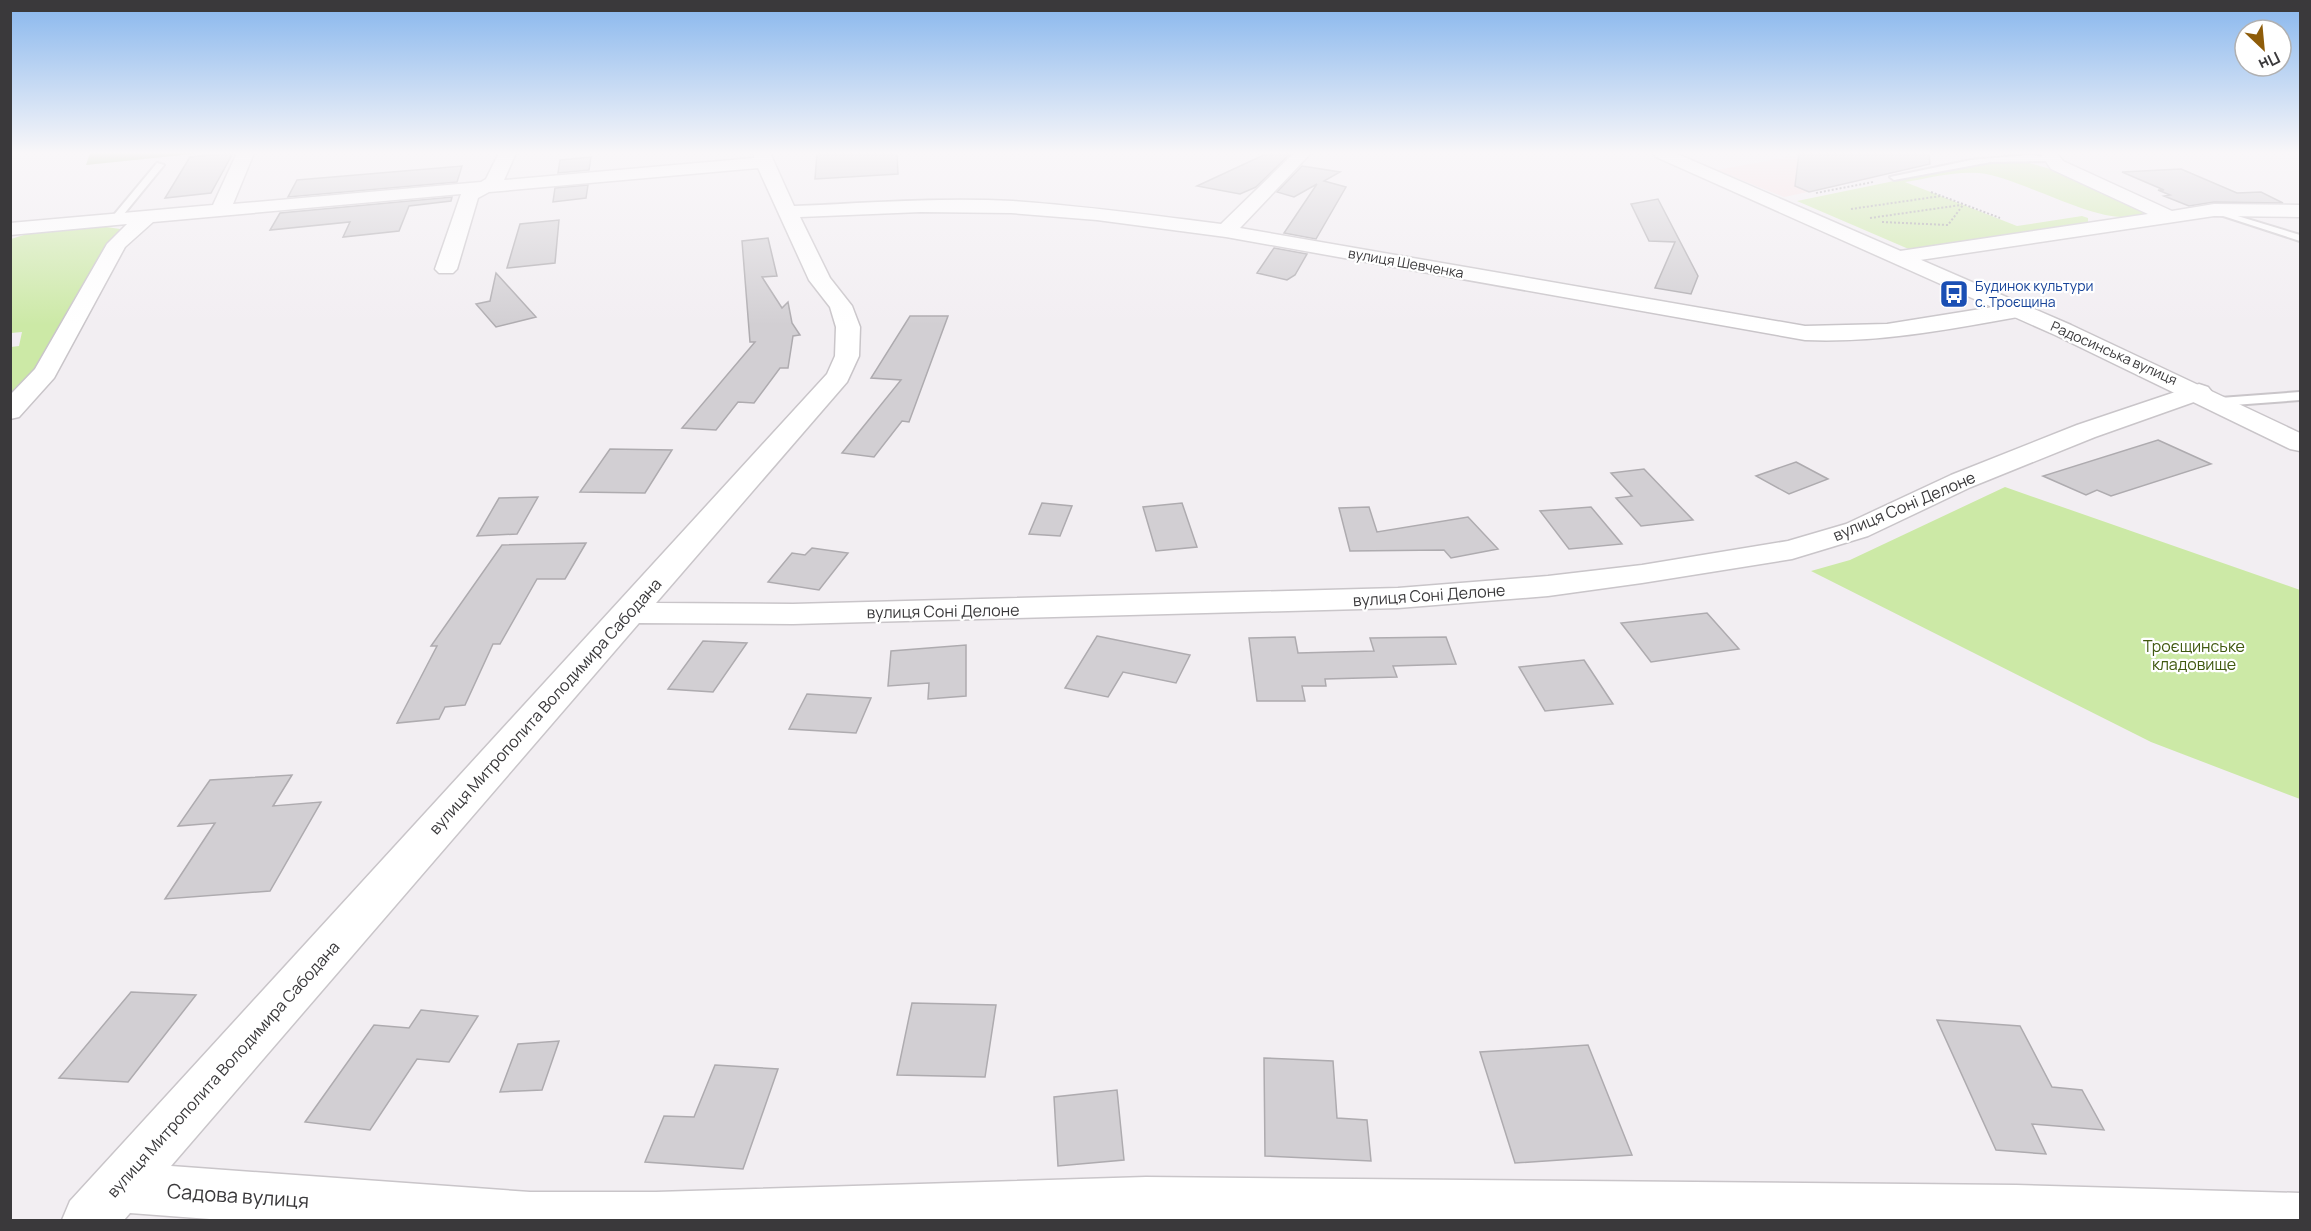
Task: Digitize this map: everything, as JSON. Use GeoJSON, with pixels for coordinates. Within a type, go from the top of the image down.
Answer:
{"type":"FeatureCollection","features":[{"type":"Feature","properties":{"kind":"street"},"geometry":{"type":"LineString","coordinates":[[10,229],[116,218],[226,210]]}},
{"type":"Feature","properties":{"kind":"street"},"geometry":{"type":"LineString","coordinates":[[446,269],[465,210]]}},
{"type":"Feature","properties":{"kind":"street","name":"вулиця Шевченка"},"geometry":{"type":"LineString","coordinates":[[789,212],[823,210]]}},
{"type":"Feature","properties":{"kind":"street","name":"вулиця Шевченка"},"geometry":{"type":"LineString","coordinates":[[1053,210],[1226,231],[1805,333],[1848,336],[1890,333],[2018,310]]}},
{"type":"Feature","properties":{"kind":"street"},"geometry":{"type":"LineString","coordinates":[[1226,231],[1246,210]]}},
{"type":"Feature","properties":{"kind":"street","name":"Радосинська вулиця"},"geometry":{"type":"LineString","coordinates":[[1793,210],[2210,397],[2301,443]]}},
{"type":"Feature","properties":{"kind":"street"},"geometry":{"type":"LineString","coordinates":[[2156,210],[2170,217]]}},
{"type":"Feature","properties":{"kind":"street"},"geometry":{"type":"LineString","coordinates":[[1900,257],[2211,210]]}},
{"type":"Feature","properties":{"kind":"street"},"geometry":{"type":"LineString","coordinates":[[2253,210],[2301,211]]}},
{"type":"Feature","properties":{"kind":"street","name":"вулиця Митрополита Володимира Сабодана"},"geometry":{"type":"LineString","coordinates":[[103,1204],[838,377],[847,356],[848,327],[841,306],[820,280],[789,212]]}},
{"type":"Feature","properties":{"kind":"street"},"geometry":{"type":"LineString","coordinates":[[10,411],[45,373],[117,244],[148,216]]}},
{"type":"Feature","properties":{"kind":"street","name":"вулиця Соні Делоне"},"geometry":{"type":"LineString","coordinates":[[627,613],[804,614],[1398,598],[1548,586],[1642,574],[1792,550],[1857,530],[1961,481],[2086,431],[2210,397]]}},
{"type":"Feature","properties":{"kind":"street","name":"Садова вулиця"},"geometry":{"type":"LineString","coordinates":[[103,1204],[530,1218],[656,1218],[1158,1203],[2016,1211],[2301,1219]]}},
{"type":"Feature","properties":{"kind":"lane"},"geometry":{"type":"LineString","coordinates":[[116,218],[122,210]]}},
{"type":"Feature","properties":{"kind":"lane"},"geometry":{"type":"LineString","coordinates":[[2215,210],[2301,238]]}},
{"type":"Feature","properties":{"kind":"lane"},"geometry":{"type":"LineString","coordinates":[[2210,397],[2301,396]]}},
{"type":"Feature","properties":{"kind":"path"},"geometry":{"type":"LineString","coordinates":[[1815,220],[1866,210]]}},
{"type":"Feature","properties":{"kind":"path"},"geometry":{"type":"LineString","coordinates":[[1850,221],[1921,210]]}},
{"type":"Feature","properties":{"kind":"path"},"geometry":{"type":"LineString","coordinates":[[1815,220],[1948,225],[1959,210]]}},
{"type":"Feature","properties":{"kind":"path"},"geometry":{"type":"LineString","coordinates":[[1981,210],[2008,221]]}},
{"type":"Feature","properties":{"kind":"green space"},"geometry":{"type":"Polygon","coordinates":[[[1819,210],[1977,210],[2017,226],[2082,216],[2088,218],[2088,224],[1911,250],[1819,210]]]}},
{"type":"Feature","properties":{"kind":"green space"},"geometry":{"type":"Polygon","coordinates":[[[2088,210],[2146,212],[2131,217],[2088,210]]]}},
{"type":"Feature","properties":{"kind":"green space"},"geometry":{"type":"Polygon","coordinates":[[[100,226],[120,229],[122,233],[38,374],[11,404],[11,347],[19,346],[22,332],[11,333],[11,239],[43,229],[100,226]]]}},
{"type":"Feature","properties":{"kind":"green space","name":"Троєщинське кладовище"},"geometry":{"type":"Polygon","coordinates":[[[2005,487],[2300,590],[2300,799],[2151,742],[1811,571],[1850,560],[2005,487]]]}},
{"type":"Feature","properties":{"kind":"building"},"geometry":{"type":"Polygon","coordinates":[[[307,210],[407,210],[399,231],[343,237],[350,222],[270,230],[280,213],[307,210]]]}},
{"type":"Feature","properties":{"kind":"building"},"geometry":{"type":"Polygon","coordinates":[[[1299,210],[1332,210],[1316,239],[1284,233],[1299,210]]]}},
{"type":"Feature","properties":{"kind":"building"},"geometry":{"type":"Polygon","coordinates":[[[1634,210],[1664,210],[1698,276],[1691,294],[1655,288],[1675,242],[1649,241],[1634,210]]]}},
{"type":"Feature","properties":{"kind":"building"},"geometry":{"type":"Polygon","coordinates":[[[559,220],[555,263],[507,268],[520,224],[559,220]]]}},
{"type":"Feature","properties":{"kind":"building"},"geometry":{"type":"Polygon","coordinates":[[[768,238],[777,276],[762,277],[782,308],[788,302],[792,323],[800,335],[793,336],[788,368],[780,368],[754,403],[738,402],[716,430],[682,428],[755,342],[750,342],[742,241],[768,238]]]}},
{"type":"Feature","properties":{"kind":"building"},"geometry":{"type":"Polygon","coordinates":[[[1274,248],[1307,254],[1295,275],[1287,280],[1257,273],[1274,248]]]}},
{"type":"Feature","properties":{"kind":"building"},"geometry":{"type":"Polygon","coordinates":[[[496,273],[536,317],[496,327],[476,304],[490,301],[496,273]]]}},
{"type":"Feature","properties":{"kind":"building"},"geometry":{"type":"Polygon","coordinates":[[[910,316],[948,316],[909,422],[902,421],[874,457],[842,453],[901,380],[871,378],[910,316]]]}},
{"type":"Feature","properties":{"kind":"building"},"geometry":{"type":"Polygon","coordinates":[[[2158,440],[2211,464],[2111,496],[2097,490],[2086,495],[2043,476],[2158,440]]]}},
{"type":"Feature","properties":{"kind":"building"},"geometry":{"type":"Polygon","coordinates":[[[610,449],[672,450],[645,493],[580,492],[610,449]]]}},
{"type":"Feature","properties":{"kind":"building"},"geometry":{"type":"Polygon","coordinates":[[[1796,462],[1828,479],[1789,494],[1756,476],[1796,462]]]}},
{"type":"Feature","properties":{"kind":"building"},"geometry":{"type":"Polygon","coordinates":[[[1644,469],[1693,520],[1641,526],[1616,498],[1632,496],[1611,473],[1644,469]]]}},
{"type":"Feature","properties":{"kind":"building"},"geometry":{"type":"Polygon","coordinates":[[[538,497],[517,534],[477,536],[499,498],[538,497]]]}},
{"type":"Feature","properties":{"kind":"building"},"geometry":{"type":"Polygon","coordinates":[[[1042,503],[1072,506],[1060,536],[1029,534],[1042,503]]]}},
{"type":"Feature","properties":{"kind":"building"},"geometry":{"type":"Polygon","coordinates":[[[1182,503],[1197,547],[1156,551],[1143,507],[1182,503]]]}},
{"type":"Feature","properties":{"kind":"building"},"geometry":{"type":"Polygon","coordinates":[[[1369,507],[1377,532],[1468,517],[1498,549],[1451,558],[1444,550],[1350,551],[1339,508],[1369,507]]]}},
{"type":"Feature","properties":{"kind":"building"},"geometry":{"type":"Polygon","coordinates":[[[1591,507],[1622,544],[1569,549],[1540,511],[1591,507]]]}},
{"type":"Feature","properties":{"kind":"building"},"geometry":{"type":"Polygon","coordinates":[[[586,543],[565,579],[537,579],[500,644],[493,644],[465,705],[445,707],[439,719],[397,723],[437,646],[431,646],[502,545],[586,543]]]}},
{"type":"Feature","properties":{"kind":"building"},"geometry":{"type":"Polygon","coordinates":[[[812,548],[848,553],[819,590],[768,582],[792,553],[805,555],[812,548]]]}},
{"type":"Feature","properties":{"kind":"building"},"geometry":{"type":"Polygon","coordinates":[[[1707,613],[1739,649],[1651,662],[1621,623],[1707,613]]]}},
{"type":"Feature","properties":{"kind":"building"},"geometry":{"type":"Polygon","coordinates":[[[1097,636],[1190,655],[1176,683],[1123,672],[1108,697],[1065,688],[1097,636]]]}},
{"type":"Feature","properties":{"kind":"building"},"geometry":{"type":"Polygon","coordinates":[[[1295,637],[1298,653],[1374,651],[1370,638],[1446,637],[1456,664],[1393,666],[1397,677],[1325,679],[1326,686],[1302,686],[1305,701],[1257,701],[1249,638],[1295,637]]]}},
{"type":"Feature","properties":{"kind":"building"},"geometry":{"type":"Polygon","coordinates":[[[703,641],[747,643],[713,692],[668,689],[703,641]]]}},
{"type":"Feature","properties":{"kind":"building"},"geometry":{"type":"Polygon","coordinates":[[[966,645],[966,696],[928,699],[929,683],[888,686],[891,651],[966,645]]]}},
{"type":"Feature","properties":{"kind":"building"},"geometry":{"type":"Polygon","coordinates":[[[1584,660],[1613,704],[1545,711],[1519,667],[1584,660]]]}},
{"type":"Feature","properties":{"kind":"building"},"geometry":{"type":"Polygon","coordinates":[[[807,694],[871,698],[856,733],[789,729],[807,694]]]}},
{"type":"Feature","properties":{"kind":"building"},"geometry":{"type":"Polygon","coordinates":[[[292,775],[273,806],[321,802],[270,891],[165,899],[215,823],[178,826],[210,780],[292,775]]]}},
{"type":"Feature","properties":{"kind":"building"},"geometry":{"type":"Polygon","coordinates":[[[131,992],[196,995],[128,1082],[59,1078],[131,992]]]}},
{"type":"Feature","properties":{"kind":"building"},"geometry":{"type":"Polygon","coordinates":[[[912,1003],[996,1005],[985,1077],[897,1075],[912,1003]]]}},
{"type":"Feature","properties":{"kind":"building"},"geometry":{"type":"Polygon","coordinates":[[[421,1010],[478,1016],[449,1062],[417,1059],[370,1130],[305,1122],[374,1025],[409,1028],[421,1010]]]}},
{"type":"Feature","properties":{"kind":"building"},"geometry":{"type":"Polygon","coordinates":[[[1937,1020],[2020,1026],[2052,1087],[2082,1090],[2104,1130],[2032,1124],[2046,1154],[1996,1150],[1937,1020]]]}},
{"type":"Feature","properties":{"kind":"building"},"geometry":{"type":"Polygon","coordinates":[[[559,1041],[542,1090],[500,1092],[518,1044],[559,1041]]]}},
{"type":"Feature","properties":{"kind":"building"},"geometry":{"type":"Polygon","coordinates":[[[1588,1045],[1632,1155],[1515,1163],[1480,1052],[1588,1045]]]}},
{"type":"Feature","properties":{"kind":"building"},"geometry":{"type":"Polygon","coordinates":[[[1264,1058],[1333,1061],[1337,1118],[1367,1120],[1371,1161],[1265,1156],[1264,1058]]]}},
{"type":"Feature","properties":{"kind":"building"},"geometry":{"type":"Polygon","coordinates":[[[715,1065],[778,1069],[743,1169],[645,1162],[664,1116],[694,1117],[715,1065]]]}},
{"type":"Feature","properties":{"kind":"building"},"geometry":{"type":"Polygon","coordinates":[[[1117,1090],[1124,1160],[1058,1166],[1054,1097],[1117,1090]]]}},
{"type":"Feature","properties":{"kind":"place","name":"Будинок культури с. Троєщина"},"geometry":{"type":"Point","coordinates":[1954,294]}}]}
